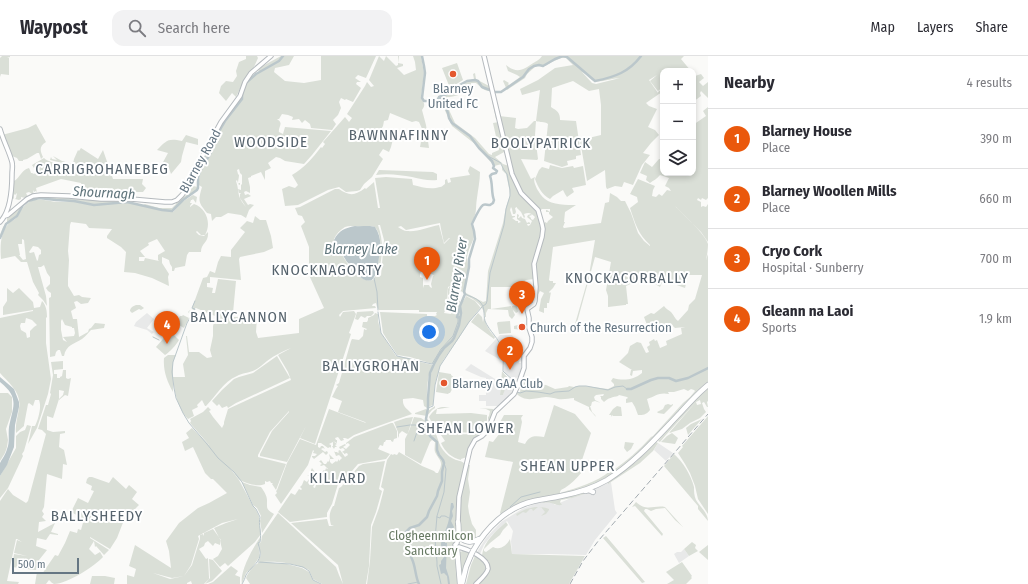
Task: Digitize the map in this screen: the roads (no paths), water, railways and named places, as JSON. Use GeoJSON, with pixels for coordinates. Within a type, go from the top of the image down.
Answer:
{"type":"FeatureCollection","features":[{"type":"Feature","properties":{"kind":"highway"},"geometry":{"type":"LineString","coordinates":[[569,494],[572,495],[589,490],[594,492],[598,486],[618,473],[643,452],[697,394],[708,385]]}},
{"type":"Feature","properties":{"kind":"highway"},"geometry":{"type":"LineString","coordinates":[[473,553],[487,534],[502,519],[522,507],[591,487],[618,473]]}},
{"type":"Feature","properties":{"kind":"highway"},"geometry":{"type":"LineString","coordinates":[[463,584],[458,545],[478,540],[488,529],[512,510],[534,501],[543,500]]}},
{"type":"Feature","properties":{"kind":"highway"},"geometry":{"type":"LineString","coordinates":[[458,522],[459,534],[463,540],[468,542]]}},
{"type":"Feature","properties":{"kind":"highway"},"geometry":{"type":"LineString","coordinates":[[463,584],[473,553],[480,539],[488,529]]}},
{"type":"Feature","properties":{"kind":"main road","name":"Blarney Road"},"geometry":{"type":"LineString","coordinates":[[0,222],[4,217],[8,216],[27,199],[33,196],[41,195],[165,202],[177,200],[190,184],[195,170],[221,122],[240,96],[245,82],[251,73],[271,56]]}},
{"type":"Feature","properties":{"kind":"main road"},"geometry":{"type":"LineString","coordinates":[[476,584],[487,572],[488,567],[487,563],[482,558],[458,545],[459,497],[470,449],[475,440],[488,430],[495,412],[515,392],[521,378],[524,366],[524,356],[529,349],[532,340],[527,308],[534,304],[536,288],[534,264],[543,230],[538,210],[521,193],[512,174],[484,56]]}},
{"type":"Feature","properties":{"kind":"main road"},"geometry":{"type":"LineString","coordinates":[[0,129],[12,164],[12,188],[4,217]]}},
{"type":"Feature","properties":{"kind":"water","name":"Blarney Lake"},"geometry":{"type":"Polygon","coordinates":[[[355,226],[375,227],[378,231],[380,240],[379,267],[378,272],[372,280],[369,281],[360,277],[347,262],[334,240],[343,230],[355,226]]]}},
{"type":"Feature","properties":{"kind":"water"},"geometry":{"type":"Polygon","coordinates":[[[0,377],[14,389],[19,402],[19,407],[15,425],[14,447],[7,465],[0,476],[0,463],[6,453],[14,403],[10,393],[0,382],[0,377]]]}},
{"type":"Feature","properties":{"kind":"water"},"geometry":{"type":"Polygon","coordinates":[[[451,503],[453,503],[454,507],[451,521],[454,527],[449,538],[445,540],[445,543],[447,543],[446,568],[450,584],[448,584],[447,576],[444,573],[441,574],[439,565],[441,564],[445,554],[442,550],[441,544],[449,520],[451,503]]]}},
{"type":"Feature","properties":{"kind":"waterway","name":"Shournagh"},"geometry":{"type":"LineString","coordinates":[[247,82],[256,74],[279,61],[283,56]]}},
{"type":"Feature","properties":{"kind":"waterway","name":"Shournagh"},"geometry":{"type":"LineString","coordinates":[[422,56],[425,73],[422,98],[424,101],[437,101],[439,97],[452,92],[456,87],[467,81],[475,80],[478,81],[482,87],[495,92],[501,92],[523,77],[529,69],[534,66],[543,66],[563,56]]}},
{"type":"Feature","properties":{"kind":"waterway","name":"Shournagh"},"geometry":{"type":"LineString","coordinates":[[563,56],[567,57],[595,81],[609,78],[621,73],[632,66],[641,56]]}},
{"type":"Feature","properties":{"kind":"waterway","name":"Shournagh"},"geometry":{"type":"LineString","coordinates":[[0,238],[6,224],[17,216],[23,205],[28,201],[39,198],[74,201],[94,205],[127,202],[172,211],[183,200],[197,190],[200,171],[211,152],[215,138],[225,121],[242,99],[242,94]]}},
{"type":"Feature","properties":{"kind":"waterway","name":"Blarney River"},"geometry":{"type":"LineString","coordinates":[[419,584],[412,558],[408,551],[406,532],[410,528],[419,525],[427,517],[442,481],[444,463],[437,450],[437,442],[430,436],[426,419],[430,373],[439,355],[454,338],[459,325],[461,313],[460,306],[465,294],[464,292],[469,259],[475,239],[472,224],[481,207],[493,203],[494,200],[490,176],[497,171],[493,168],[494,166],[492,161],[470,136],[452,123],[444,103],[439,98]]}},
{"type":"Feature","properties":{"kind":"waterway","name":"Blarney River"},"geometry":{"type":"LineString","coordinates":[[488,156],[501,163]]}},
{"type":"Feature","properties":{"kind":"waterway"},"geometry":{"type":"LineString","coordinates":[[483,306],[487,301],[490,273],[504,225],[506,209],[510,196],[507,174],[501,164]]}},
{"type":"Feature","properties":{"kind":"waterway"},"geometry":{"type":"LineString","coordinates":[[374,278],[377,292],[378,310]]}},
{"type":"Feature","properties":{"kind":"waterway"},"geometry":{"type":"LineString","coordinates":[[465,294],[478,300],[483,306],[485,321],[501,346],[503,355],[503,371],[514,381],[512,387],[514,390]]}},
{"type":"Feature","properties":{"kind":"waterway"},"geometry":{"type":"LineString","coordinates":[[195,301],[192,308],[195,309],[187,323],[173,362],[172,372],[174,388],[176,398],[189,423],[218,458],[234,472],[242,482],[260,517],[260,542],[258,543],[260,556],[258,561],[246,575],[242,584]]}},
{"type":"Feature","properties":{"kind":"waterway","name":"Blarney River"},"geometry":{"type":"LineString","coordinates":[[460,307],[457,317],[460,318]]}},
{"type":"Feature","properties":{"kind":"waterway"},"geometry":{"type":"LineString","coordinates":[[428,408],[433,406],[435,385],[440,366],[469,322],[482,307]]}},
{"type":"Feature","properties":{"kind":"waterway"},"geometry":{"type":"LineString","coordinates":[[378,312],[381,333],[397,356],[432,364],[441,349],[453,336],[458,322],[458,317]]}},
{"type":"Feature","properties":{"kind":"waterway"},"geometry":{"type":"LineString","coordinates":[[153,337],[159,340]]}},
{"type":"Feature","properties":{"kind":"waterway"},"geometry":{"type":"LineString","coordinates":[[627,389],[631,389],[658,378],[669,378],[676,381],[688,378],[708,368]]}},
{"type":"Feature","properties":{"kind":"waterway"},"geometry":{"type":"LineString","coordinates":[[517,392],[520,393],[526,391],[550,394],[569,391],[579,386],[608,390],[623,386],[627,389]]}},
{"type":"Feature","properties":{"kind":"waterway"},"geometry":{"type":"LineString","coordinates":[[397,427],[410,425]]}},
{"type":"Feature","properties":{"kind":"waterway"},"geometry":{"type":"LineString","coordinates":[[411,425],[427,427]]}},
{"type":"Feature","properties":{"kind":"waterway"},"geometry":{"type":"LineString","coordinates":[[414,441],[419,426]]}},
{"type":"Feature","properties":{"kind":"waterway"},"geometry":{"type":"LineString","coordinates":[[441,584],[437,566],[435,539],[437,516],[444,492],[446,469],[443,460]]}},
{"type":"Feature","properties":{"kind":"waterway"},"geometry":{"type":"LineString","coordinates":[[510,507],[521,497],[540,492]]}},
{"type":"Feature","properties":{"kind":"waterway"},"geometry":{"type":"LineString","coordinates":[[437,517],[440,518],[441,516],[445,516],[449,518]]}},
{"type":"Feature","properties":{"kind":"waterway"},"geometry":{"type":"LineString","coordinates":[[258,562],[290,564],[303,567],[309,571],[313,580],[321,584]]}},
{"type":"Feature","properties":{"kind":"waterway"},"geometry":{"type":"LineString","coordinates":[[408,584],[418,582]]}},
{"type":"Feature","properties":{"kind":"railway"},"geometry":{"type":"LineString","coordinates":[[570,584],[583,561],[599,540],[708,414]]}},
{"type":"Feature","properties":{"kind":"place","name":"Blarney United FC"},"geometry":{"type":"Point","coordinates":[453,74]}},
{"type":"Feature","properties":{"kind":"place","name":"Blarney House"},"geometry":{"type":"Point","coordinates":[427,280]}},
{"type":"Feature","properties":{"kind":"place","name":"Cryo Cork"},"geometry":{"type":"Point","coordinates":[522,314]}},
{"type":"Feature","properties":{"kind":"place","name":"Church of the Resurrection"},"geometry":{"type":"Point","coordinates":[522,327]}},
{"type":"Feature","properties":{"kind":"place","name":"Gleann na Laoi"},"geometry":{"type":"Point","coordinates":[167,344]}},
{"type":"Feature","properties":{"kind":"place","name":"Blarney Woollen Mills"},"geometry":{"type":"Point","coordinates":[510,370]}},
{"type":"Feature","properties":{"kind":"place","name":"Blarney GAA Club"},"geometry":{"type":"Point","coordinates":[444,383]}},
{"type":"Feature","properties":{"kind":"district","name":"BAWNNAFINNY"},"geometry":{"type":"Point","coordinates":[399,135]}},
{"type":"Feature","properties":{"kind":"district","name":"WOODSIDE"},"geometry":{"type":"Point","coordinates":[271,142]}},
{"type":"Feature","properties":{"kind":"district","name":"BOOLYPATRICK"},"geometry":{"type":"Point","coordinates":[541,143]}},
{"type":"Feature","properties":{"kind":"district","name":"CARRIGROHANEBEG"},"geometry":{"type":"Point","coordinates":[102,169]}},
{"type":"Feature","properties":{"kind":"district","name":"KNOCKNAGORTY"},"geometry":{"type":"Point","coordinates":[327,270]}},
{"type":"Feature","properties":{"kind":"district","name":"KNOCKACORBALLY"},"geometry":{"type":"Point","coordinates":[627,278]}},
{"type":"Feature","properties":{"kind":"district","name":"BALLYCANNON"},"geometry":{"type":"Point","coordinates":[239,317]}},
{"type":"Feature","properties":{"kind":"district","name":"BALLYGROHAN"},"geometry":{"type":"Point","coordinates":[371,366]}},
{"type":"Feature","properties":{"kind":"district","name":"SHEAN LOWER"},"geometry":{"type":"Point","coordinates":[466,428]}},
{"type":"Feature","properties":{"kind":"district","name":"SHEAN UPPER"},"geometry":{"type":"Point","coordinates":[568,466]}},
{"type":"Feature","properties":{"kind":"district","name":"KILLARD"},"geometry":{"type":"Point","coordinates":[338,478]}},
{"type":"Feature","properties":{"kind":"district","name":"BALLYSHEEDY"},"geometry":{"type":"Point","coordinates":[97,516]}},
{"type":"Feature","properties":{"kind":"park label","name":"Clogheenmilcon Sanctuary"},"geometry":{"type":"Point","coordinates":[431,542]}}]}
